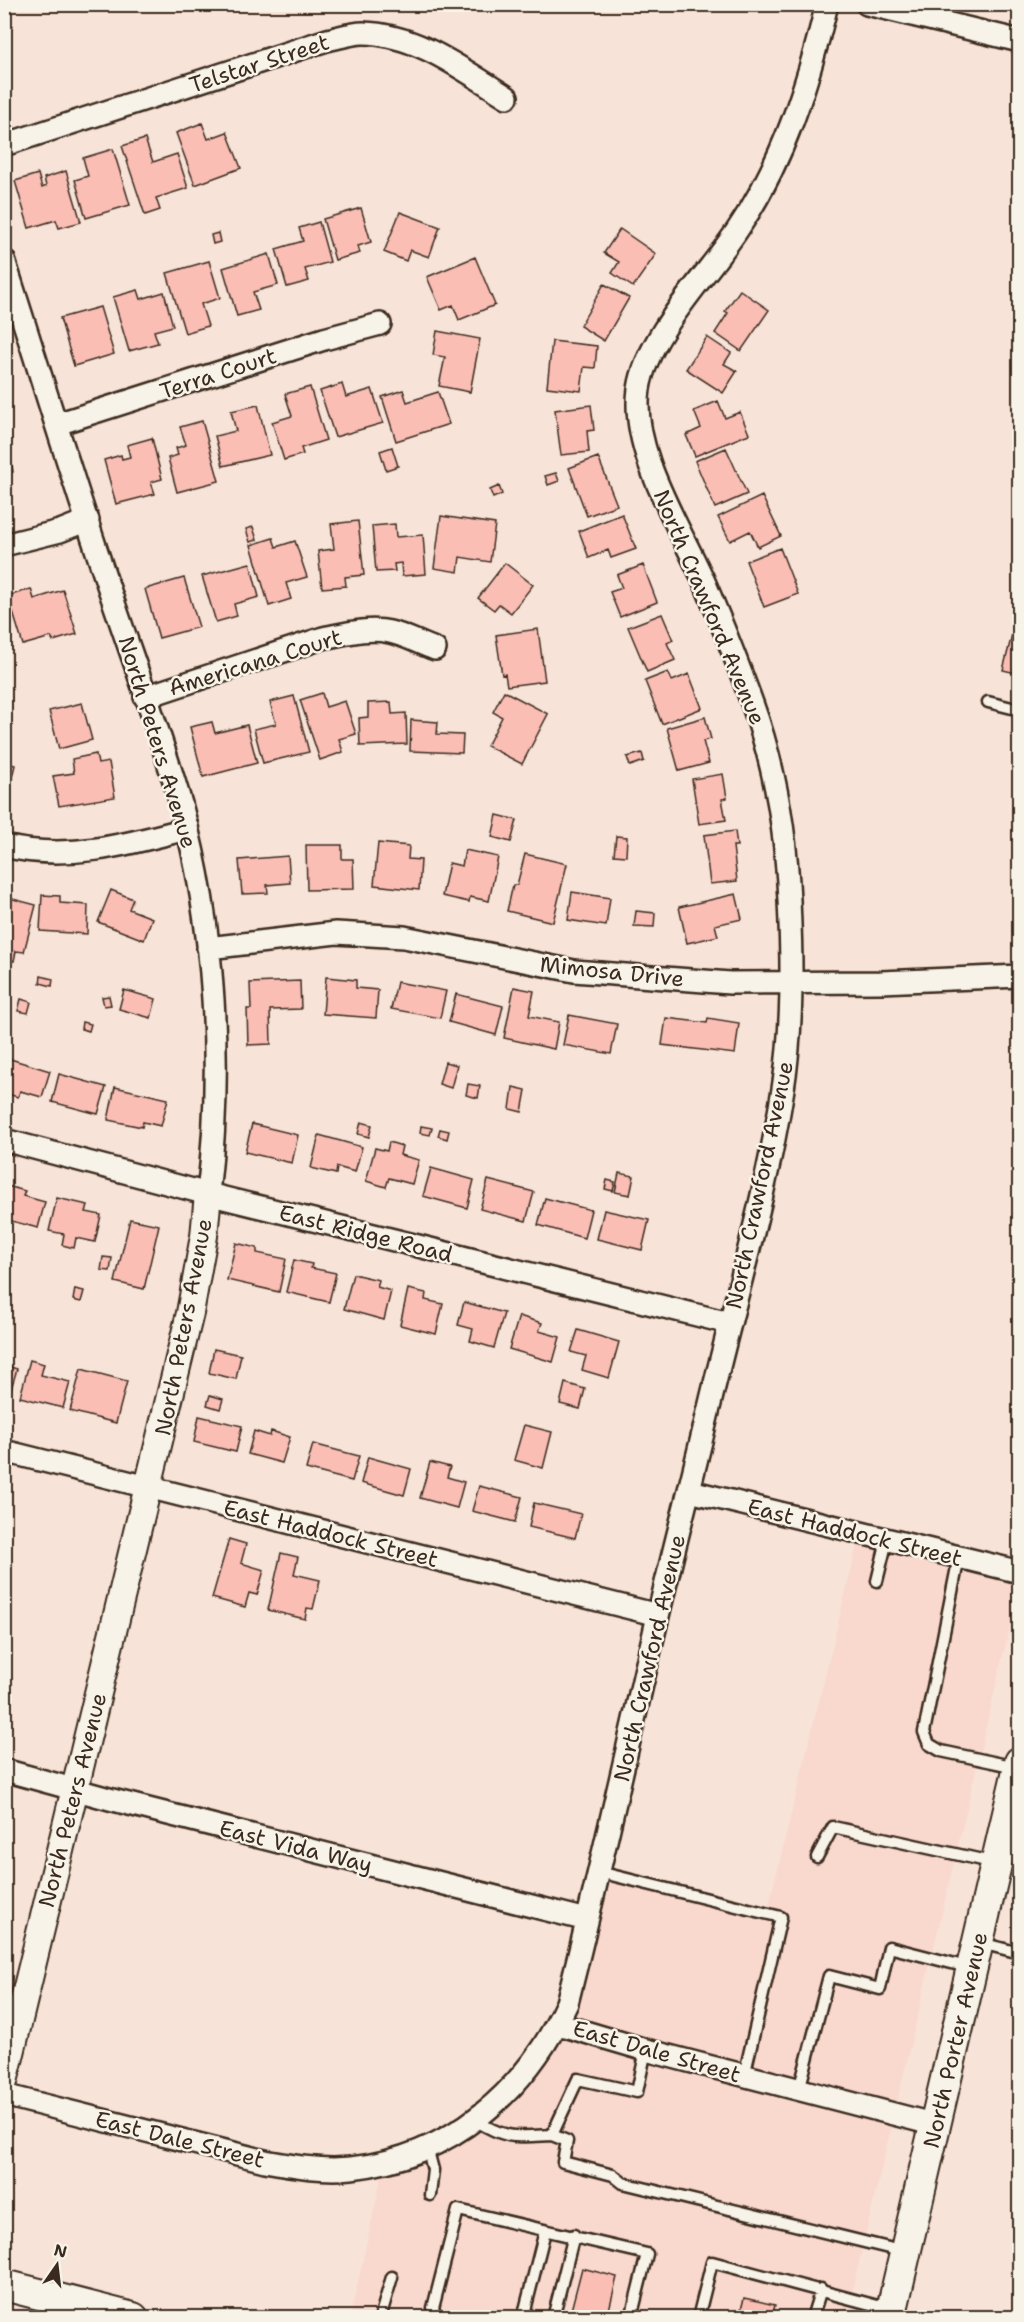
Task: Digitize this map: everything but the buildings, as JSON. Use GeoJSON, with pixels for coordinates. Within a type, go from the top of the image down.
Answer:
{"type":"FeatureCollection","features":[{"type":"Feature","properties":{"kind":"main road","name":"North Porter Avenue"},"geometry":{"type":"LineString","coordinates":[[891,2314],[1019,1766]]}},
{"type":"Feature","properties":{"kind":"main road"},"geometry":{"type":"LineString","coordinates":[[4,2285],[134,2318]]}},
{"type":"Feature","properties":{"kind":"street","name":"North Crawford Avenue"},"geometry":{"type":"LineString","coordinates":[[558,2024],[567,2003],[658,1615],[757,1211],[784,1086],[790,1021],[789,897],[784,835],[767,747],[740,671],[705,585],[645,452],[637,412],[641,375],[660,335],[740,227],[777,160],[793,122],[808,75],[826,4]]}},
{"type":"Feature","properties":{"kind":"street"},"geometry":{"type":"LineString","coordinates":[[867,4],[1020,41]]}},
{"type":"Feature","properties":{"kind":"street","name":"Telstar Street"},"geometry":{"type":"LineString","coordinates":[[4,145],[327,40],[361,33],[385,35],[418,45],[507,97]]}},
{"type":"Feature","properties":{"kind":"street","name":"North Peters Avenue"},"geometry":{"type":"LineString","coordinates":[[4,260],[181,806],[195,869],[208,948],[214,1047],[212,1162],[204,1236],[190,1313],[4,2082]]}},
{"type":"Feature","properties":{"kind":"street","name":"Terra Court"},"geometry":{"type":"LineString","coordinates":[[57,424],[324,339],[380,324]]}},
{"type":"Feature","properties":{"kind":"street"},"geometry":{"type":"LineString","coordinates":[[4,545],[60,531],[87,520]]}},
{"type":"Feature","properties":{"kind":"street","name":"Americana Court"},"geometry":{"type":"LineString","coordinates":[[145,697],[323,638],[352,632],[376,630],[390,632],[435,649]]}},
{"type":"Feature","properties":{"kind":"street"},"geometry":{"type":"LineString","coordinates":[[4,846],[31,851],[81,852],[118,847],[186,829]]}},
{"type":"Feature","properties":{"kind":"street","name":"Mimosa Drive"},"geometry":{"type":"LineString","coordinates":[[208,948],[336,933],[434,942],[574,971],[730,983],[881,982],[1020,976]]}},
{"type":"Feature","properties":{"kind":"street","name":"East Ridge Road"},"geometry":{"type":"LineString","coordinates":[[4,1140],[208,1194],[729,1323]]}},
{"type":"Feature","properties":{"kind":"street","name":"East Haddock Street"},"geometry":{"type":"LineString","coordinates":[[4,1451],[658,1615]]}},
{"type":"Feature","properties":{"kind":"street","name":"East Haddock Street"},"geometry":{"type":"LineString","coordinates":[[690,1491],[1020,1572]]}},
{"type":"Feature","properties":{"kind":"street","name":"East Vida Way"},"geometry":{"type":"LineString","coordinates":[[4,1770],[587,1920]]}},
{"type":"Feature","properties":{"kind":"street","name":"East Dale Street"},"geometry":{"type":"LineString","coordinates":[[4,2094],[224,2152],[295,2166],[350,2168],[406,2156],[475,2120],[520,2079],[558,2024],[646,2050],[936,2125]]}},
{"type":"Feature","properties":{"kind":"lane"},"geometry":{"type":"LineString","coordinates":[[988,702],[1020,710]]}},
{"type":"Feature","properties":{"kind":"lane"},"geometry":{"type":"LineString","coordinates":[[877,1581],[887,1540]]}},
{"type":"Feature","properties":{"kind":"lane"},"geometry":{"type":"LineString","coordinates":[[959,1557],[924,1732],[929,1744],[941,1751],[1019,1766]]}},
{"type":"Feature","properties":{"kind":"lane"},"geometry":{"type":"LineString","coordinates":[[816,1857],[832,1827],[996,1863]]}},
{"type":"Feature","properties":{"kind":"lane"},"geometry":{"type":"LineString","coordinates":[[599,1872],[781,1917],[744,2076]]}},
{"type":"Feature","properties":{"kind":"lane"},"geometry":{"type":"LineString","coordinates":[[799,2090],[829,1976],[880,1989],[889,1947],[975,1955],[1020,1953]]}},
{"type":"Feature","properties":{"kind":"lane"},"geometry":{"type":"LineString","coordinates":[[552,2135],[579,2079],[637,2092],[646,2050]]}},
{"type":"Feature","properties":{"kind":"lane"},"geometry":{"type":"LineString","coordinates":[[475,2120],[496,2133],[513,2137],[552,2135],[567,2141],[563,2162],[613,2175],[623,2183],[906,2253]]}},
{"type":"Feature","properties":{"kind":"lane"},"geometry":{"type":"LineString","coordinates":[[427,2147],[433,2170],[430,2195]]}},
{"type":"Feature","properties":{"kind":"lane"},"geometry":{"type":"LineString","coordinates":[[437,2318],[432,2308],[458,2210],[545,2231],[574,2235],[648,2254],[631,2318]]}},
{"type":"Feature","properties":{"kind":"lane"},"geometry":{"type":"LineString","coordinates":[[523,2318],[545,2231]]}},
{"type":"Feature","properties":{"kind":"lane"},"geometry":{"type":"LineString","coordinates":[[552,2318],[574,2235]]}},
{"type":"Feature","properties":{"kind":"lane"},"geometry":{"type":"LineString","coordinates":[[698,2318],[712,2262],[820,2289],[891,2314]]}},
{"type":"Feature","properties":{"kind":"lane"},"geometry":{"type":"LineString","coordinates":[[380,2318],[392,2277]]}},
{"type":"Feature","properties":{"kind":"lane"},"geometry":{"type":"LineString","coordinates":[[812,2318],[820,2289]]}},
{"type":"Feature","properties":{"kind":"shaded area"},"geometry":{"type":"Polygon","coordinates":[[[859,1538],[1013,1583],[1019,1588],[846,2317],[350,2318],[384,2166],[414,2158],[552,2047],[602,1878],[766,1917],[859,1538]]]}}]}
